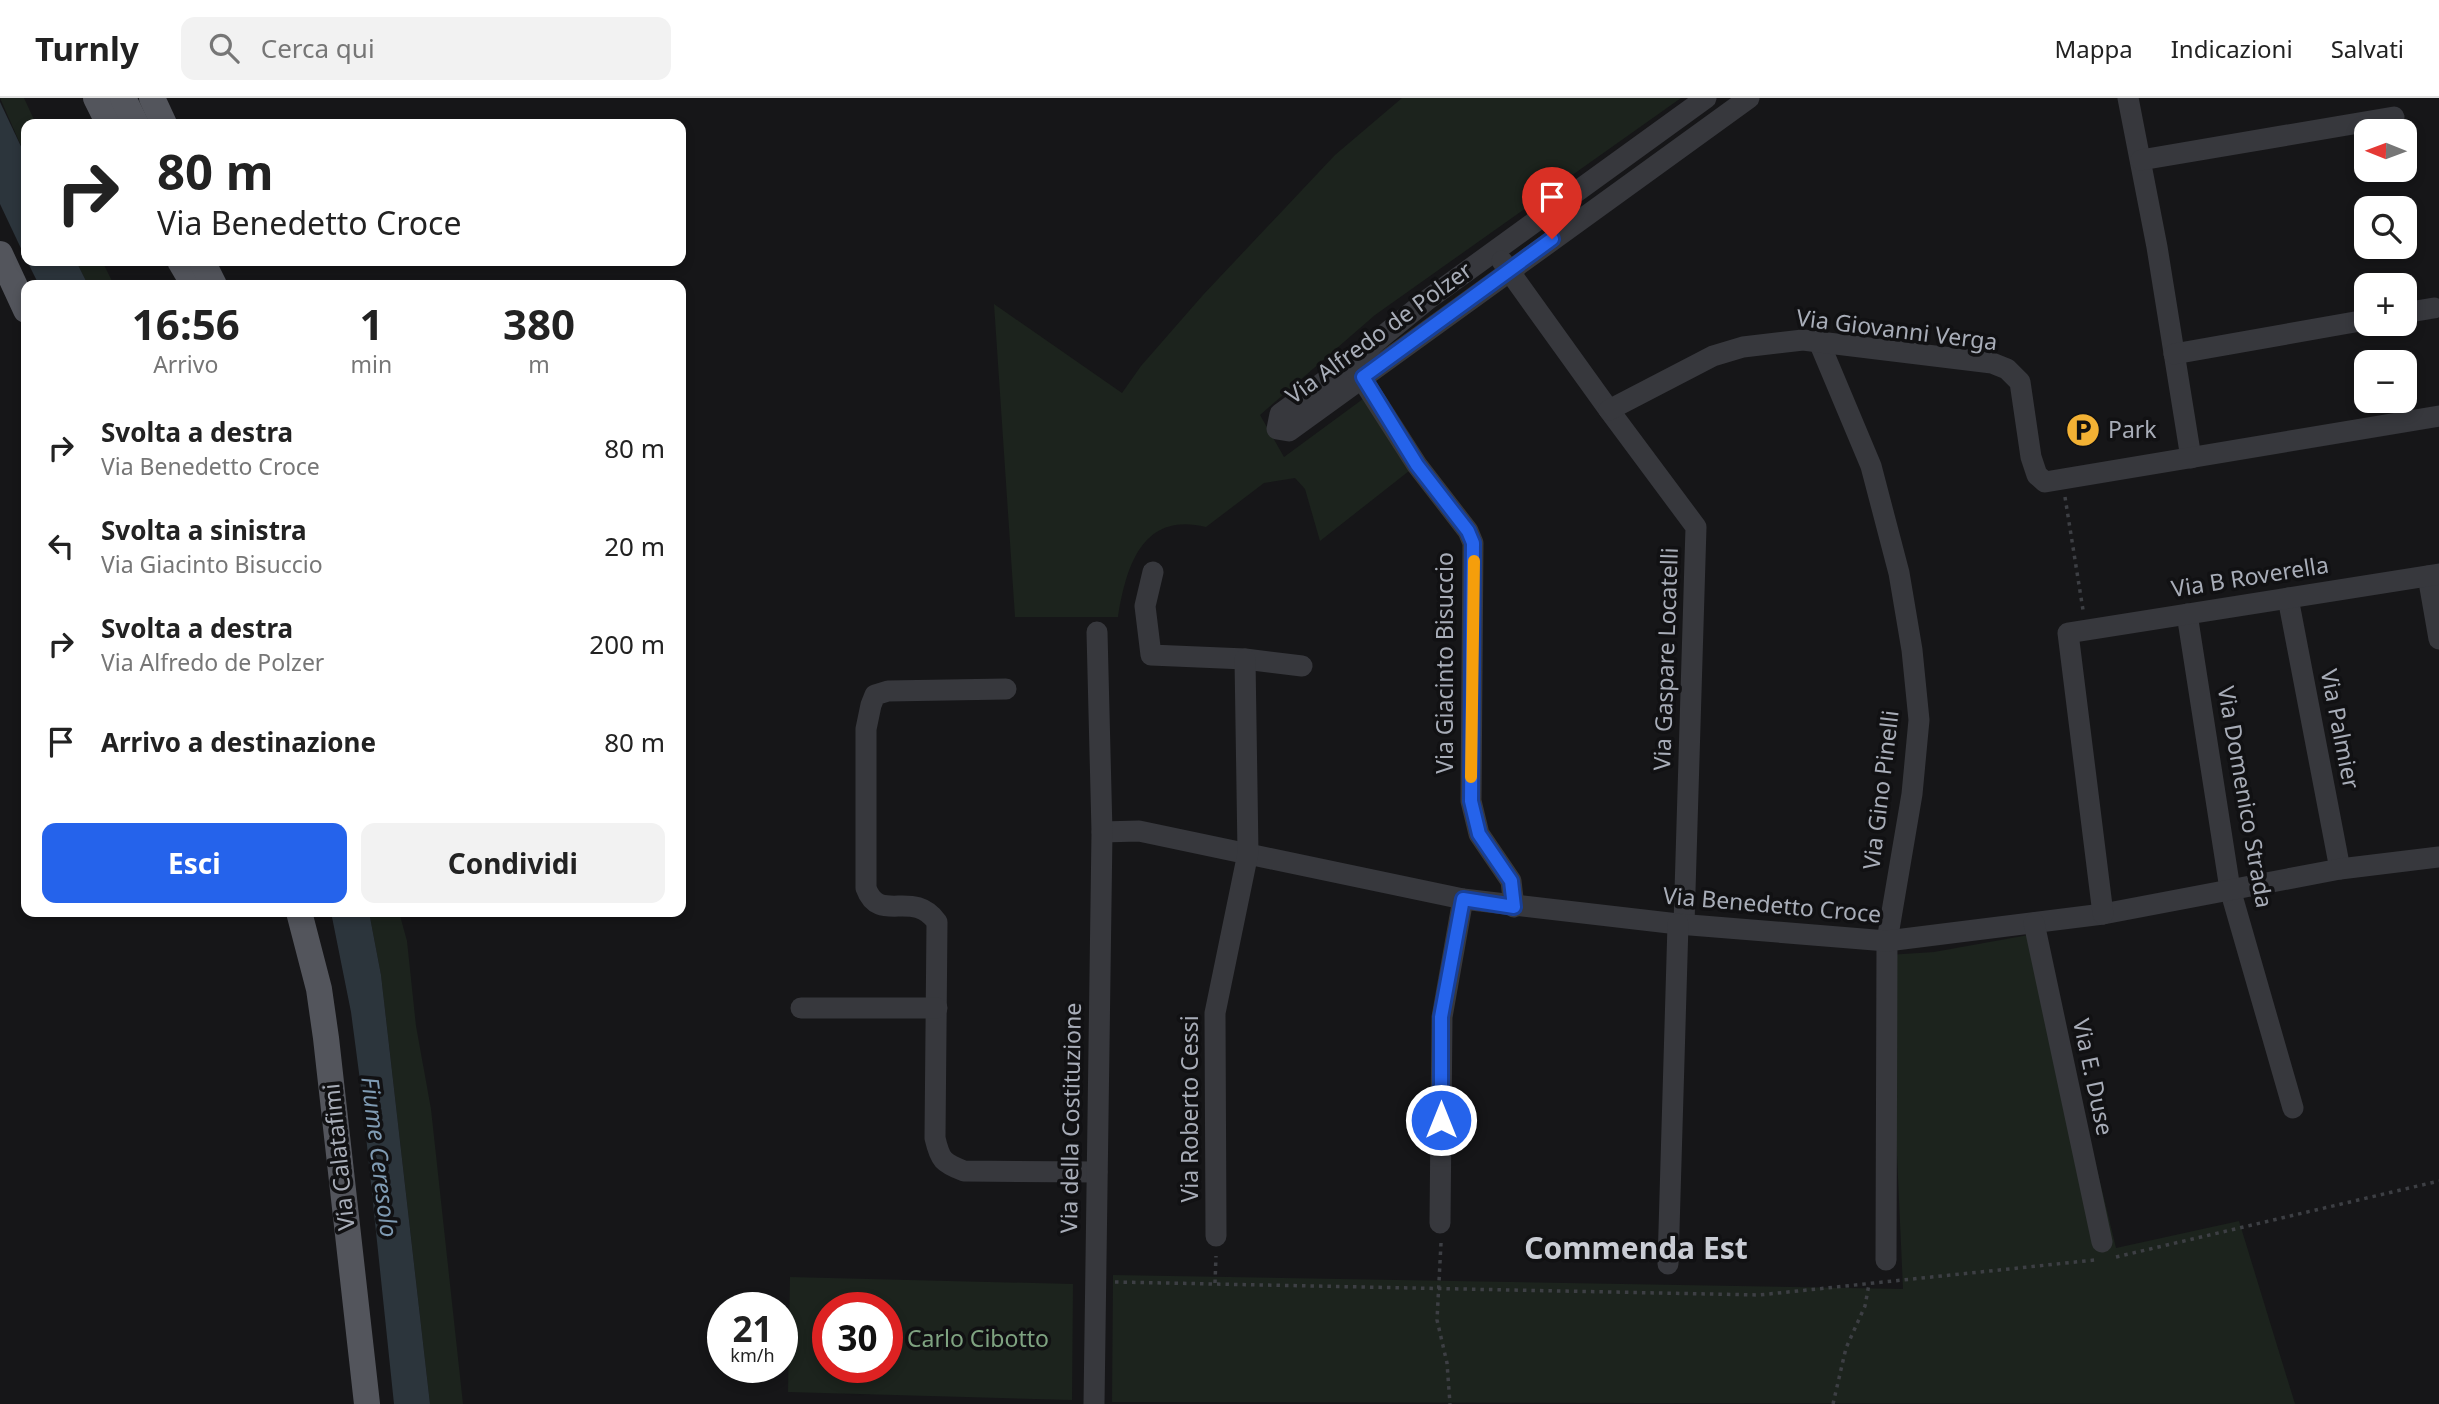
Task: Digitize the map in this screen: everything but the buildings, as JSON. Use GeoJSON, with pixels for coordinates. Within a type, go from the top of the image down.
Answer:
{"type":"FeatureCollection","features":[{"type":"Feature","properties":{"kind":"main road"},"geometry":{"type":"LineString","coordinates":[[96,98],[106,119]]}},
{"type":"Feature","properties":{"kind":"main road"},"geometry":{"type":"LineString","coordinates":[[124,98],[134,119]]}},
{"type":"Feature","properties":{"kind":"main road"},"geometry":{"type":"LineString","coordinates":[[152,98],[162,119]]}},
{"type":"Feature","properties":{"kind":"main road"},"geometry":{"type":"LineString","coordinates":[[0,254],[21,299]]}},
{"type":"Feature","properties":{"kind":"main road","name":"Via Calatafimi"},"geometry":{"type":"LineString","coordinates":[[300,917],[319,989],[326,1038],[367,1404]]}},
{"type":"Feature","properties":{"kind":"street","name":"Via Alfredo de Polzer"},"geometry":{"type":"LineString","coordinates":[[1357,370],[1427,300],[1706,98]]}},
{"type":"Feature","properties":{"kind":"street"},"geometry":{"type":"LineString","coordinates":[[2127,98],[2141,160],[2191,458]]}},
{"type":"Feature","properties":{"kind":"street","name":"Via Alfredo de Polzer"},"geometry":{"type":"LineString","coordinates":[[1357,370],[1509,270],[1746,99]]}},
{"type":"Feature","properties":{"kind":"street"},"geometry":{"type":"LineString","coordinates":[[2141,160],[2394,117]]}},
{"type":"Feature","properties":{"kind":"street","name":"Via Gaspare Locatelli"},"geometry":{"type":"LineString","coordinates":[[1494,251],[1696,527],[1668,1264]]}},
{"type":"Feature","properties":{"kind":"street"},"geometry":{"type":"LineString","coordinates":[[2417,310],[2434,307]]}},
{"type":"Feature","properties":{"kind":"street"},"geometry":{"type":"LineString","coordinates":[[2174,354],[2354,322]]}},
{"type":"Feature","properties":{"kind":"street","name":"Via Giovanni Verga"},"geometry":{"type":"LineString","coordinates":[[1609,410],[1713,356],[1743,347],[1803,340],[1992,363],[2007,369],[2020,382],[2031,457],[2037,475],[2045,482],[2063,480]]}},
{"type":"Feature","properties":{"kind":"street","name":"Via Gino Pinelli"},"geometry":{"type":"LineString","coordinates":[[1819,342],[1871,466],[1899,573],[1912,650],[1919,720],[1912,794],[1887,941],[1886,1260]]}},
{"type":"Feature","properties":{"kind":"street","name":"Via Giacinto Bisuccio"},"geometry":{"type":"LineString","coordinates":[[1357,370],[1417,465],[1468,531],[1473,543],[1471,801],[1479,834],[1511,881],[1514,907]]}},
{"type":"Feature","properties":{"kind":"street"},"geometry":{"type":"LineString","coordinates":[[2063,480],[2439,416]]}},
{"type":"Feature","properties":{"kind":"street"},"geometry":{"type":"LineString","coordinates":[[1153,572],[1145,606],[1151,656],[1244,659],[1302,666]]}},
{"type":"Feature","properties":{"kind":"street"},"geometry":{"type":"LineString","coordinates":[[2433,575],[2439,639]]}},
{"type":"Feature","properties":{"kind":"street","name":"Via B Roverella"},"geometry":{"type":"LineString","coordinates":[[2077,631],[2433,575]]}},
{"type":"Feature","properties":{"kind":"street","name":"Via Palmier"},"geometry":{"type":"LineString","coordinates":[[2288,598],[2340,869]]}},
{"type":"Feature","properties":{"kind":"street","name":"Via Domenico Strada"},"geometry":{"type":"LineString","coordinates":[[2187,614],[2230,889],[2293,1108]]}},
{"type":"Feature","properties":{"kind":"street"},"geometry":{"type":"LineString","coordinates":[[2077,631],[2103,914]]}},
{"type":"Feature","properties":{"kind":"street","name":"Via della Costituzione"},"geometry":{"type":"LineString","coordinates":[[1094,1404],[1102,832],[1097,632]]}},
{"type":"Feature","properties":{"kind":"street","name":"Via Roberto Cessi"},"geometry":{"type":"LineString","coordinates":[[1216,1236],[1215,1013],[1248,853],[1244,659]]}},
{"type":"Feature","properties":{"kind":"street"},"geometry":{"type":"LineString","coordinates":[[1006,689],[888,691],[875,695],[866,729],[866,888],[869,898],[880,905],[921,907],[930,912],[937,922],[935,1138],[939,1155],[947,1164],[964,1171],[1097,1172]]}},
{"type":"Feature","properties":{"kind":"street","name":"Via Benedetto Croce"},"geometry":{"type":"LineString","coordinates":[[1102,832],[1139,831],[1463,899],[1514,907],[1887,941],[2103,914],[2340,869],[2439,857]]}},
{"type":"Feature","properties":{"kind":"street"},"geometry":{"type":"LineString","coordinates":[[1440,1223],[1441,1017],[1463,899]]}},
{"type":"Feature","properties":{"kind":"street","name":"Via E. Duse"},"geometry":{"type":"LineString","coordinates":[[2034,923],[2102,1242]]}},
{"type":"Feature","properties":{"kind":"street"},"geometry":{"type":"LineString","coordinates":[[801,1008],[937,1008]]}},
{"type":"Feature","properties":{"kind":"path"},"geometry":{"type":"LineString","coordinates":[[2063,480],[2077,631]]}},
{"type":"Feature","properties":{"kind":"path"},"geometry":{"type":"LineString","coordinates":[[1115,1282],[1759,1295],[2107,1259],[2439,1181]]}},
{"type":"Feature","properties":{"kind":"path"},"geometry":{"type":"LineString","coordinates":[[1440,1223],[1437,1320],[1447,1363],[1450,1404]]}},
{"type":"Feature","properties":{"kind":"path"},"geometry":{"type":"LineString","coordinates":[[1215,1284],[1216,1236]]}},
{"type":"Feature","properties":{"kind":"path"},"geometry":{"type":"LineString","coordinates":[[1833,1404],[1846,1348],[1865,1306],[1869,1284]]}},
{"type":"Feature","properties":{"kind":"green space"},"geometry":{"type":"Polygon","coordinates":[[[0,98],[24,98],[34,119],[21,119],[21,146],[0,98]]]}},
{"type":"Feature","properties":{"kind":"green space"},"geometry":{"type":"Polygon","coordinates":[[[1402,98],[1681,98],[1375,315],[1260,415],[1284,457],[1367,396],[1409,471],[1320,541],[1305,489],[1295,478],[1264,483],[1206,527],[1184,524],[1166,527],[1152,535],[1132,562],[1118,617],[1015,617],[994,304],[1122,393],[1141,366],[1203,295],[1335,155],[1402,98]]]}},
{"type":"Feature","properties":{"kind":"green space"},"geometry":{"type":"Polygon","coordinates":[[[78,266],[104,266],[112,280],[86,280],[78,266]]]}},
{"type":"Feature","properties":{"kind":"green space"},"geometry":{"type":"Polygon","coordinates":[[[370,917],[400,917],[407,941],[416,1026],[431,1109],[463,1404],[430,1404],[381,975],[370,917]]]}},
{"type":"Feature","properties":{"kind":"green space"},"geometry":{"type":"Polygon","coordinates":[[[2040,933],[2116,1248],[2239,1221],[2295,1404],[1112,1402],[1113,1275],[1903,1289],[1888,955],[1934,952],[2040,933]]]}},
{"type":"Feature","properties":{"kind":"green space","name":"Carlo Cibotto"},"geometry":{"type":"Polygon","coordinates":[[[790,1277],[1073,1284],[1072,1400],[788,1392],[788,1383],[798,1383],[798,1292],[790,1292],[790,1277]]]}},
{"type":"Feature","properties":{"kind":"water"},"geometry":{"type":"Polygon","coordinates":[[[0,102],[21,146],[21,248],[0,204],[0,102]]]}},
{"type":"Feature","properties":{"kind":"water"},"geometry":{"type":"Polygon","coordinates":[[[30,266],[78,266],[86,280],[36,280],[30,266]]]}},
{"type":"Feature","properties":{"kind":"water","name":"Fiume Ceresolo"},"geometry":{"type":"Polygon","coordinates":[[[332,917],[370,917],[381,975],[430,1404],[394,1404],[351,1012],[332,917]]]}},
{"type":"Feature","properties":{"kind":"slow traffic"},"geometry":{"type":"LineString","coordinates":[[1471,777],[1474,561]]}},
{"type":"Feature","properties":{"kind":"place","name":"Park"},"geometry":{"type":"Point","coordinates":[2083,430]}},
{"type":"Feature","properties":{"kind":"district","name":"Commenda Est"},"geometry":{"type":"Point","coordinates":[1636,1249]}},
{"type":"Feature","properties":{"kind":"route"},"geometry":{"type":"LineString","coordinates":[[1441,1120],[1441,1017],[1463,899],[1514,907],[1511,881],[1479,834],[1471,801],[1473,543],[1468,531],[1417,465],[1363,377],[1552,239]]}}]}
